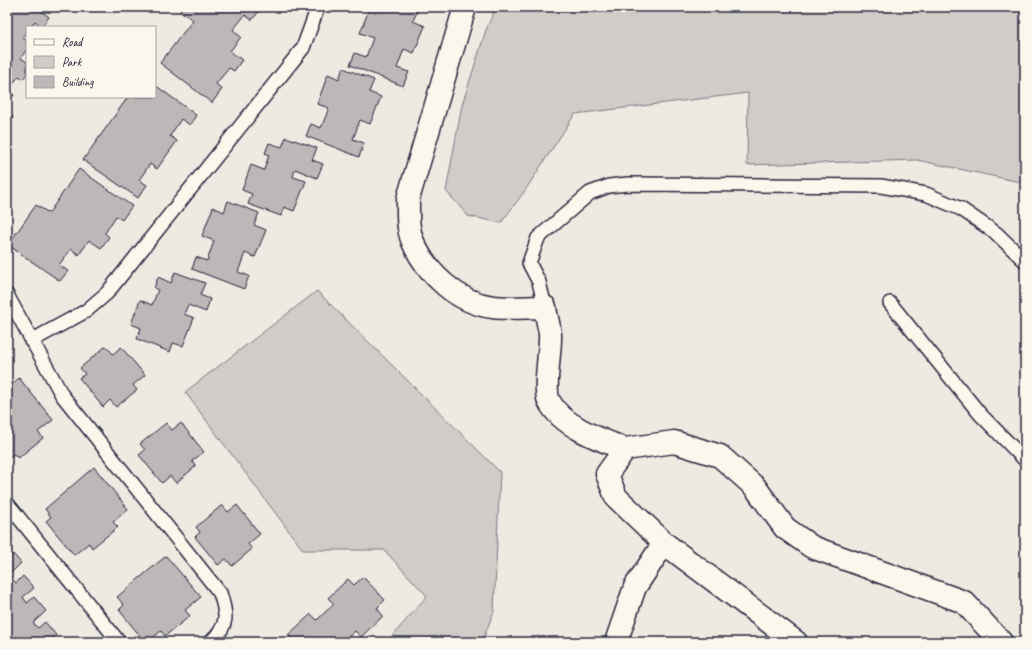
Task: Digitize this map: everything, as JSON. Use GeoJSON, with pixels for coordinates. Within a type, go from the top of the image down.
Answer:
{"type":"FeatureCollection","features":[{"type":"Feature","properties":{"kind":"street"},"geometry":{"type":"LineString","coordinates":[[465,7],[408,200],[408,224],[413,242],[426,263],[443,283],[457,295],[476,304],[493,307],[545,307],[550,334],[547,376],[548,400],[560,417],[594,437],[625,449],[674,442],[720,456],[755,488],[785,528],[812,547],[964,602],[1001,642]]}},
{"type":"Feature","properties":{"kind":"street"},"geometry":{"type":"LineString","coordinates":[[625,449],[607,474],[616,497],[664,542],[796,642]]}},
{"type":"Feature","properties":{"kind":"street"},"geometry":{"type":"LineString","coordinates":[[616,642],[635,587],[664,542]]}},
{"type":"Feature","properties":{"kind":"lane"},"geometry":{"type":"LineString","coordinates":[[30,340],[86,311],[106,293],[303,48],[318,7]]}},
{"type":"Feature","properties":{"kind":"lane"},"geometry":{"type":"LineString","coordinates":[[545,307],[539,282],[529,263],[538,238],[590,193],[608,186],[636,184],[881,186],[926,194],[961,209],[996,233],[1025,261]]}},
{"type":"Feature","properties":{"kind":"lane"},"geometry":{"type":"LineString","coordinates":[[7,295],[30,340],[62,395],[220,593],[226,613],[221,632],[211,642]]}},
{"type":"Feature","properties":{"kind":"lane"},"geometry":{"type":"LineString","coordinates":[[890,303],[980,414],[1025,460]]}},
{"type":"Feature","properties":{"kind":"lane"},"geometry":{"type":"LineString","coordinates":[[7,503],[119,642]]}},
{"type":"Feature","properties":{"kind":"green space"},"geometry":{"type":"Polygon","coordinates":[[[496,7],[1025,7],[1025,183],[917,160],[747,165],[748,93],[575,114],[524,192],[501,223],[468,216],[446,191],[462,105],[486,30],[496,7]]]}},
{"type":"Feature","properties":{"kind":"green space"},"geometry":{"type":"Polygon","coordinates":[[[317,291],[500,472],[494,611],[482,642],[387,642],[427,596],[384,550],[303,550],[185,392],[317,291]]]}},
{"type":"Feature","properties":{"kind":"building"},"geometry":{"type":"Polygon","coordinates":[[[7,7],[35,7],[49,17],[43,26],[35,21],[32,26],[26,26],[26,34],[23,38],[26,40],[26,50],[21,58],[26,61],[26,75],[23,79],[19,76],[7,91],[7,7]]]}},
{"type":"Feature","properties":{"kind":"building"},"geometry":{"type":"Polygon","coordinates":[[[183,7],[256,7],[260,10],[252,20],[245,15],[233,30],[241,37],[230,51],[242,60],[234,71],[229,68],[216,84],[222,89],[212,103],[160,63],[193,20],[180,11],[183,7]]]}},
{"type":"Feature","properties":{"kind":"building"},"geometry":{"type":"Polygon","coordinates":[[[370,7],[413,7],[418,9],[413,21],[425,26],[414,53],[404,49],[397,68],[409,72],[403,86],[350,65],[355,53],[366,57],[373,38],[360,33],[370,7]]]}},
{"type":"Feature","properties":{"kind":"building"},"geometry":{"type":"Polygon","coordinates":[[[343,68],[374,80],[369,92],[381,97],[370,124],[360,120],[353,139],[364,143],[359,157],[306,136],[311,124],[321,128],[329,108],[317,104],[328,74],[339,79],[343,68]]]}},
{"type":"Feature","properties":{"kind":"building"},"geometry":{"type":"Polygon","coordinates":[[[156,86],[196,115],[190,125],[181,119],[170,136],[177,141],[157,169],[150,164],[139,180],[147,185],[138,198],[83,160],[127,98],[156,98],[156,86]]]}},
{"type":"Feature","properties":{"kind":"building"},"geometry":{"type":"Polygon","coordinates":[[[7,91],[14,95],[7,105],[7,91]]]}},
{"type":"Feature","properties":{"kind":"building"},"geometry":{"type":"Polygon","coordinates":[[[7,112],[13,117],[7,125],[7,112]]]}},
{"type":"Feature","properties":{"kind":"building"},"geometry":{"type":"Polygon","coordinates":[[[286,137],[317,148],[312,160],[323,164],[317,178],[295,169],[293,177],[306,181],[294,211],[284,207],[281,216],[248,204],[252,194],[242,190],[251,165],[264,170],[269,155],[265,153],[269,143],[282,147],[286,137]]]}},
{"type":"Feature","properties":{"kind":"building"},"geometry":{"type":"Polygon","coordinates":[[[79,169],[132,206],[122,220],[116,216],[105,233],[109,237],[101,248],[89,240],[79,255],[71,249],[59,265],[68,271],[60,281],[8,245],[36,205],[49,213],[79,169]]]}},
{"type":"Feature","properties":{"kind":"building"},"geometry":{"type":"Polygon","coordinates":[[[228,201],[259,213],[254,225],[266,230],[255,257],[245,253],[238,272],[249,276],[244,289],[192,269],[196,257],[207,261],[214,241],[202,236],[213,207],[224,212],[228,201]]]}},
{"type":"Feature","properties":{"kind":"building"},"geometry":{"type":"Polygon","coordinates":[[[175,272],[205,283],[200,295],[210,299],[206,312],[188,305],[184,314],[194,318],[183,346],[173,343],[170,352],[137,339],[141,328],[131,324],[140,300],[152,305],[158,290],[154,288],[158,277],[171,283],[175,272]]]}},
{"type":"Feature","properties":{"kind":"building"},"geometry":{"type":"Polygon","coordinates":[[[106,346],[113,354],[121,347],[145,375],[133,385],[137,390],[116,407],[110,400],[103,407],[79,378],[85,374],[80,368],[106,346]]]}},
{"type":"Feature","properties":{"kind":"building"},"geometry":{"type":"Polygon","coordinates":[[[19,378],[53,420],[38,432],[43,438],[18,458],[14,454],[7,459],[7,389],[19,378]]]}},
{"type":"Feature","properties":{"kind":"building"},"geometry":{"type":"Polygon","coordinates":[[[166,423],[172,430],[181,423],[204,452],[192,461],[196,466],[176,483],[170,476],[162,483],[139,455],[145,450],[140,444],[166,423]]]}},
{"type":"Feature","properties":{"kind":"building"},"geometry":{"type":"Polygon","coordinates":[[[94,467],[128,509],[113,522],[118,527],[92,548],[89,543],[74,555],[46,521],[51,517],[45,509],[94,467]]]}},
{"type":"Feature","properties":{"kind":"building"},"geometry":{"type":"Polygon","coordinates":[[[222,505],[228,512],[237,505],[260,534],[248,544],[252,549],[232,566],[226,559],[218,565],[195,537],[200,532],[196,527],[222,505]]]}},
{"type":"Feature","properties":{"kind":"building"},"geometry":{"type":"Polygon","coordinates":[[[7,533],[13,539],[7,544],[7,533]]]}},
{"type":"Feature","properties":{"kind":"building"},"geometry":{"type":"Polygon","coordinates":[[[13,554],[21,563],[9,575],[16,583],[23,576],[34,588],[23,597],[27,603],[34,597],[46,611],[33,623],[38,628],[45,622],[56,635],[48,642],[7,642],[7,559],[13,554]]]}},
{"type":"Feature","properties":{"kind":"building"},"geometry":{"type":"Polygon","coordinates":[[[166,556],[201,597],[185,610],[190,616],[165,636],[161,631],[148,642],[145,642],[119,610],[124,605],[117,597],[166,556]]]}},
{"type":"Feature","properties":{"kind":"building"},"geometry":{"type":"Polygon","coordinates":[[[363,577],[385,600],[377,608],[383,616],[361,637],[355,631],[343,642],[292,642],[294,640],[288,635],[311,614],[317,620],[334,604],[328,598],[348,579],[354,585],[363,577]]]}}]}
